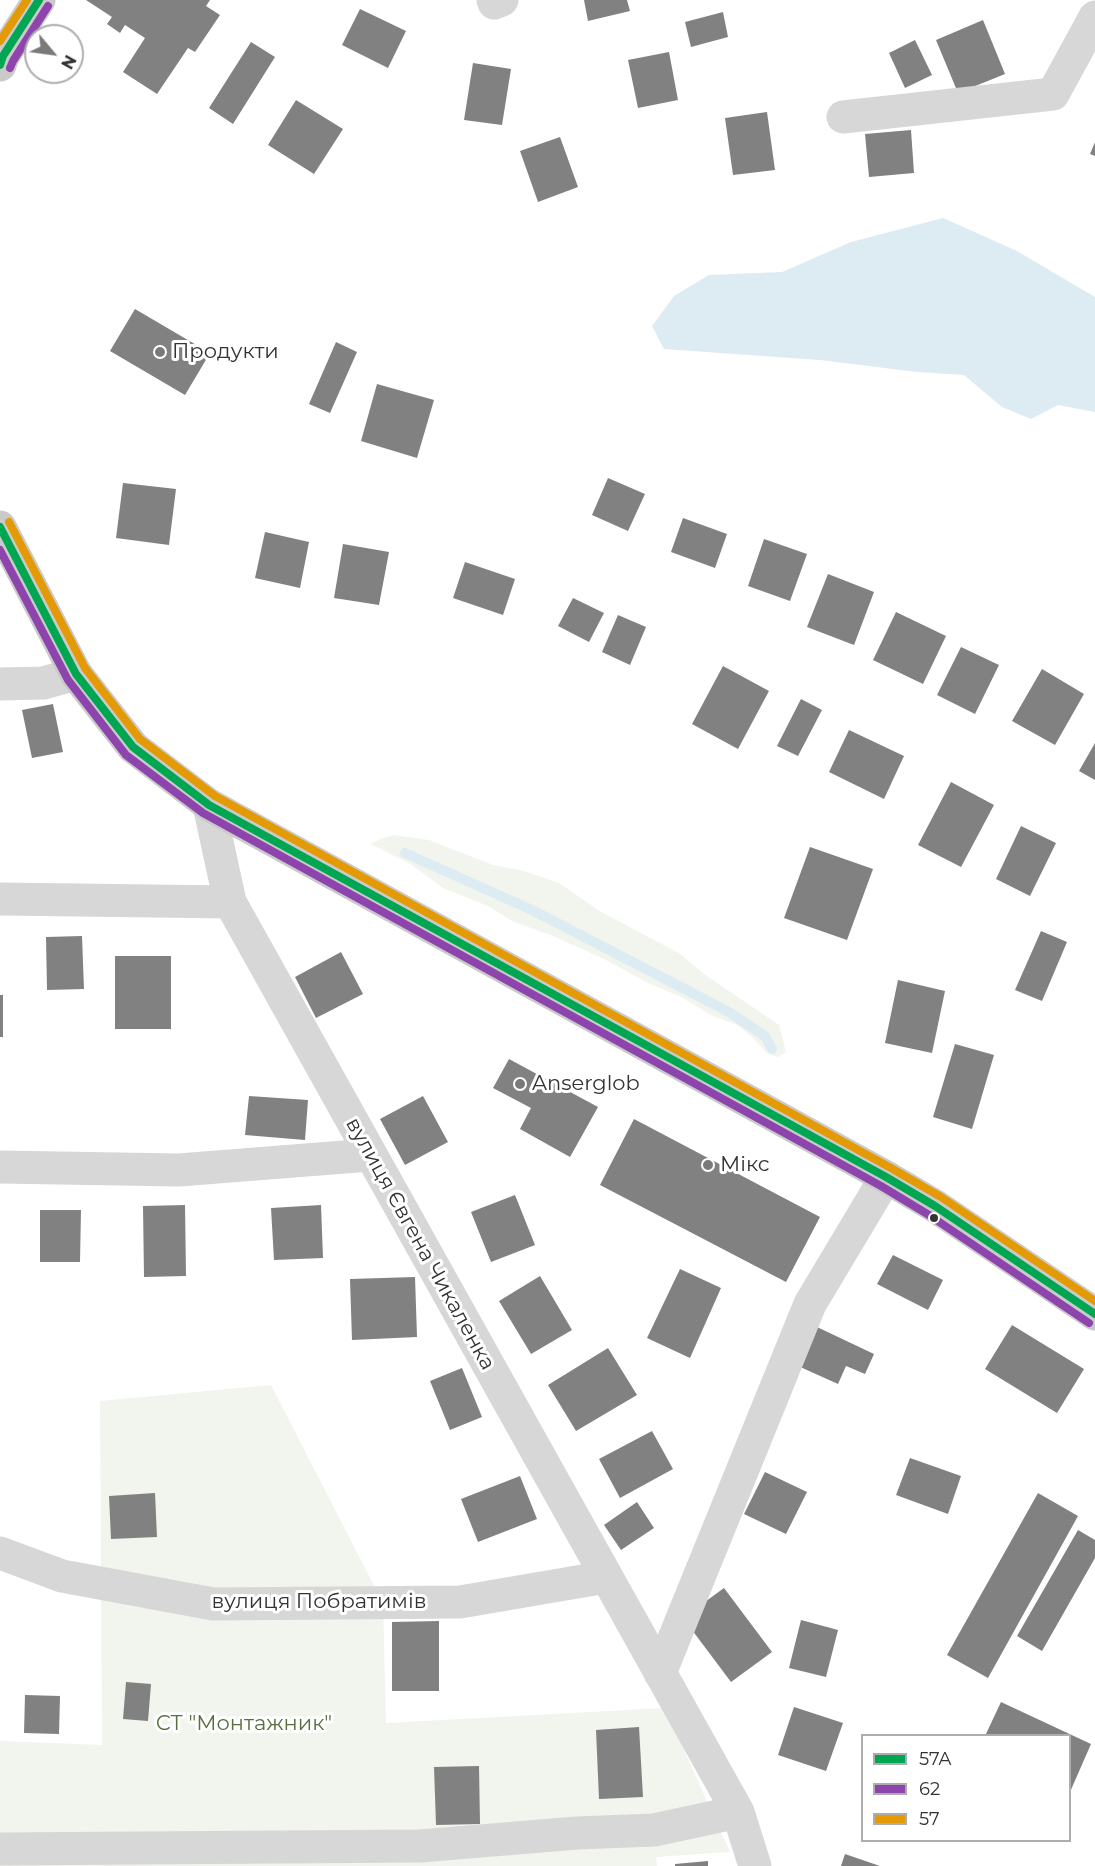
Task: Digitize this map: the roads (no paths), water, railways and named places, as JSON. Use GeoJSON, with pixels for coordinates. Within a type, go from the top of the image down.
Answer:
{"type":"FeatureCollection","features":[{"type":"Feature","properties":{"kind":"main road"},"geometry":{"type":"LineString","coordinates":[[0,65],[3,56],[39,0]]}},
{"type":"Feature","properties":{"kind":"main road"},"geometry":{"type":"LineString","coordinates":[[0,527],[76,674],[133,747],[209,805],[886,1177],[935,1206],[1095,1314]]}},
{"type":"Feature","properties":{"kind":"street"},"geometry":{"type":"LineString","coordinates":[[493,0],[494,3],[502,0]]}},
{"type":"Feature","properties":{"kind":"street"},"geometry":{"type":"LineString","coordinates":[[843,117],[1053,94],[1095,17]]}},
{"type":"Feature","properties":{"kind":"street"},"geometry":{"type":"LineString","coordinates":[[0,684],[43,683],[76,674]]}},
{"type":"Feature","properties":{"kind":"street","name":"вулиця Євгена Чикаленка"},"geometry":{"type":"LineString","coordinates":[[209,805],[230,902],[738,1812],[755,1866]]}},
{"type":"Feature","properties":{"kind":"street"},"geometry":{"type":"LineString","coordinates":[[0,899],[230,902]]}},
{"type":"Feature","properties":{"kind":"street"},"geometry":{"type":"LineString","coordinates":[[0,1167],[179,1170],[370,1155]]}},
{"type":"Feature","properties":{"kind":"street"},"geometry":{"type":"LineString","coordinates":[[660,1672],[810,1304],[886,1177]]}},
{"type":"Feature","properties":{"kind":"street","name":"вулиця Побратимів"},"geometry":{"type":"LineString","coordinates":[[0,1553],[62,1576],[213,1604],[460,1602],[606,1577]]}},
{"type":"Feature","properties":{"kind":"street"},"geometry":{"type":"LineString","coordinates":[[0,1849],[420,1846],[577,1833],[654,1830],[738,1812]]}},
{"type":"Feature","properties":{"kind":"waterway"},"geometry":{"type":"LineString","coordinates":[[405,853],[534,911],[729,1012],[765,1036],[772,1049]]}},
{"type":"Feature","properties":{"kind":"place","name":"Продукти"},"geometry":{"type":"Point","coordinates":[160,352]}},
{"type":"Feature","properties":{"kind":"place","name":"Anserglob"},"geometry":{"type":"Point","coordinates":[520,1084]}},
{"type":"Feature","properties":{"kind":"place","name":"Мікс"},"geometry":{"type":"Point","coordinates":[708,1165]}},
{"type":"Feature","properties":{"kind":"park label","name":"СТ \"Монтажник\""},"geometry":{"type":"Point","coordinates":[244,1724]}}]}
